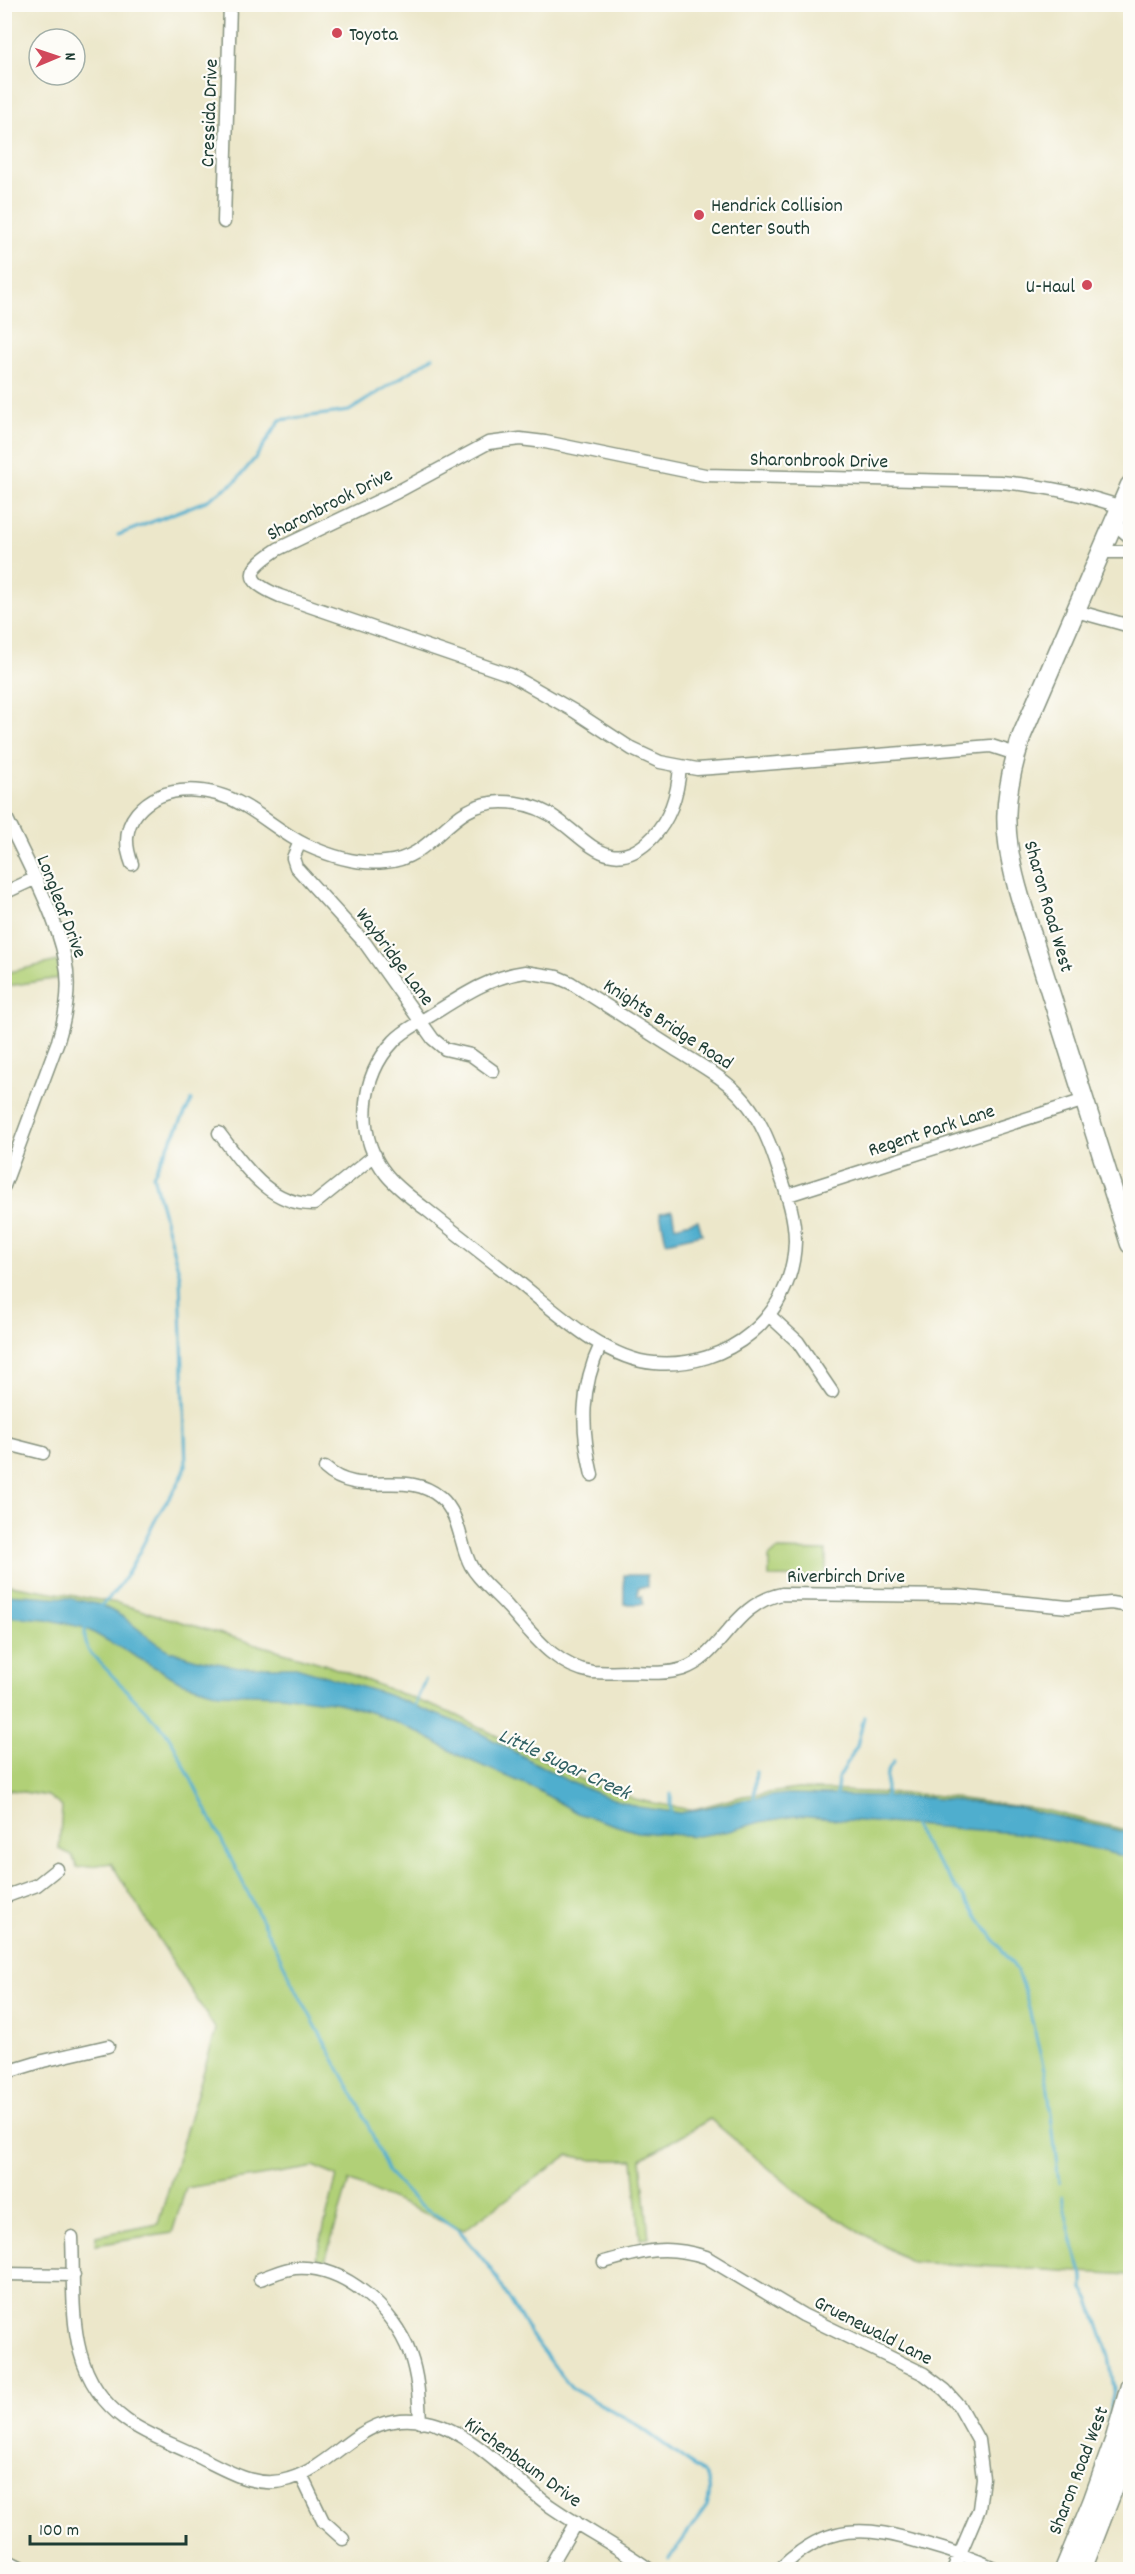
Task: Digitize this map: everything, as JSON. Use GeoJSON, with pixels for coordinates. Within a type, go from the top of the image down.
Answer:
{"type":"FeatureCollection","features":[{"type":"Feature","properties":{"kind":"main road","name":"Sharon Road West"},"geometry":{"type":"LineString","coordinates":[[1131,485],[1016,754],[1010,773],[1006,802],[1006,832],[1012,871],[1131,1244]]}},
{"type":"Feature","properties":{"kind":"main road","name":"Sharon Road West"},"geometry":{"type":"LineString","coordinates":[[1064,2570],[1104,2470],[1131,2386]]}},
{"type":"Feature","properties":{"kind":"main road","name":"Sharon Road West"},"geometry":{"type":"LineString","coordinates":[[1082,2570],[1131,2446]]}},
{"type":"Feature","properties":{"kind":"street","name":"Cressida Drive"},"geometry":{"type":"LineString","coordinates":[[224,222],[230,4]]}},
{"type":"Feature","properties":{"kind":"street","name":"Sharonbrook Drive"},"geometry":{"type":"LineString","coordinates":[[1016,754],[991,746],[726,767],[680,767],[641,754],[574,711],[511,675],[348,621],[259,587],[254,578],[256,564],[278,549],[397,492],[488,443],[520,439],[567,446],[705,475],[1001,482],[1060,489],[1118,515]]}},
{"type":"Feature","properties":{"kind":"street"},"geometry":{"type":"LineString","coordinates":[[1118,515],[1131,537]]}},
{"type":"Feature","properties":{"kind":"street"},"geometry":{"type":"LineString","coordinates":[[1102,552],[1131,552]]}},
{"type":"Feature","properties":{"kind":"street"},"geometry":{"type":"LineString","coordinates":[[1076,611],[1131,626]]}},
{"type":"Feature","properties":{"kind":"street"},"geometry":{"type":"LineString","coordinates":[[132,864],[127,847],[130,823],[149,802],[182,790],[212,793],[243,805],[300,842],[329,855],[368,863],[391,862],[414,854],[465,810],[477,805],[500,802],[517,802],[540,809],[552,815],[597,851],[615,855],[627,854],[643,846],[663,826],[675,798],[680,767]]}},
{"type":"Feature","properties":{"kind":"street","name":"Longleaf Drive"},"geometry":{"type":"LineString","coordinates":[[4,813],[34,879],[66,960],[67,998],[58,1041],[10,1154],[4,1186]]}},
{"type":"Feature","properties":{"kind":"street","name":"Waybridge Lane"},"geometry":{"type":"LineString","coordinates":[[300,842],[293,858],[296,867],[365,943],[433,1039],[445,1049],[471,1055],[493,1071]]}},
{"type":"Feature","properties":{"kind":"street"},"geometry":{"type":"LineString","coordinates":[[4,893],[34,879]]}},
{"type":"Feature","properties":{"kind":"street","name":"Knights Bridge Road"},"geometry":{"type":"LineString","coordinates":[[541,973],[571,983],[721,1078],[757,1118],[767,1136],[788,1195],[794,1222],[793,1261],[780,1300],[760,1328],[721,1353],[693,1362],[674,1364],[628,1358],[601,1344],[399,1188],[387,1176],[375,1155],[367,1130],[365,1113],[369,1083],[384,1052],[402,1034],[421,1022],[478,987],[509,974],[541,973]]}},
{"type":"Feature","properties":{"kind":"street","name":"Regent Park Lane"},"geometry":{"type":"LineString","coordinates":[[788,1195],[1085,1100]]}},
{"type":"Feature","properties":{"kind":"street"},"geometry":{"type":"LineString","coordinates":[[219,1133],[269,1192],[302,1204],[314,1203],[375,1155]]}},
{"type":"Feature","properties":{"kind":"street"},"geometry":{"type":"LineString","coordinates":[[770,1316],[802,1347],[832,1392]]}},
{"type":"Feature","properties":{"kind":"street"},"geometry":{"type":"LineString","coordinates":[[592,1475],[584,1433],[583,1406],[588,1376],[601,1344]]}},
{"type":"Feature","properties":{"kind":"street"},"geometry":{"type":"LineString","coordinates":[[4,1443],[43,1453]]}},
{"type":"Feature","properties":{"kind":"street","name":"Riverbirch Drive"},"geometry":{"type":"LineString","coordinates":[[325,1468],[334,1477],[350,1483],[413,1484],[442,1498],[458,1524],[465,1554],[479,1577],[544,1647],[573,1666],[592,1671],[661,1673],[684,1669],[704,1656],[741,1616],[760,1600],[782,1594],[951,1596],[1068,1607],[1111,1603],[1131,1606]]}},
{"type":"Feature","properties":{"kind":"street"},"geometry":{"type":"LineString","coordinates":[[4,1897],[37,1885],[57,1869]]}},
{"type":"Feature","properties":{"kind":"street"},"geometry":{"type":"LineString","coordinates":[[4,2073],[108,2046]]}},
{"type":"Feature","properties":{"kind":"street","name":"Kirchenbaum Drive"},"geometry":{"type":"LineString","coordinates":[[72,2237],[77,2343],[81,2360],[99,2394],[112,2408],[136,2426],[242,2477],[265,2482],[280,2482],[301,2475],[315,2467],[357,2435],[372,2428],[388,2423],[430,2423],[463,2437],[515,2480],[650,2570]]}},
{"type":"Feature","properties":{"kind":"street","name":"Gruenewald Lane"},"geometry":{"type":"LineString","coordinates":[[604,2262],[660,2248],[688,2251],[705,2257],[802,2315],[924,2374],[937,2384],[966,2415],[978,2440],[982,2459],[979,2509],[953,2570]]}},
{"type":"Feature","properties":{"kind":"street"},"geometry":{"type":"LineString","coordinates":[[260,2279],[294,2268],[313,2269],[350,2283],[381,2307],[394,2322],[410,2354],[419,2394],[420,2422]]}},
{"type":"Feature","properties":{"kind":"street"},"geometry":{"type":"LineString","coordinates":[[4,2274],[74,2275]]}},
{"type":"Feature","properties":{"kind":"street"},"geometry":{"type":"LineString","coordinates":[[301,2475],[323,2521],[343,2539]]}},
{"type":"Feature","properties":{"kind":"street"},"geometry":{"type":"LineString","coordinates":[[548,2570],[576,2522]]}},
{"type":"Feature","properties":{"kind":"street"},"geometry":{"type":"LineString","coordinates":[[779,2570],[795,2554],[817,2540],[842,2532],[859,2530],[896,2534],[960,2554],[999,2570]]}},
{"type":"Feature","properties":{"kind":"street"},"geometry":{"type":"LineString","coordinates":[[4,2559],[26,2570]]}},
{"type":"Feature","properties":{"kind":"green space"},"geometry":{"type":"Polygon","coordinates":[[[58,961],[59,978],[8,986],[5,992],[5,973],[58,961]]]}},
{"type":"Feature","properties":{"kind":"green space"},"geometry":{"type":"Polygon","coordinates":[[[777,1550],[826,1551],[826,1578],[769,1577],[769,1557],[777,1550]]]}},
{"type":"Feature","properties":{"kind":"green space"},"geometry":{"type":"Polygon","coordinates":[[[4,1584],[117,1603],[324,1664],[458,1716],[584,1781],[638,1800],[691,1810],[743,1796],[798,1789],[933,1795],[1045,1810],[1130,1831],[1130,2275],[911,2262],[809,2202],[710,2119],[641,2159],[649,2238],[640,2239],[633,2160],[593,2160],[568,2155],[464,2230],[349,2181],[325,2261],[316,2258],[337,2176],[315,2167],[186,2188],[172,2233],[95,2245],[96,2236],[158,2224],[216,2030],[111,1863],[77,1868],[72,1855],[59,1849],[62,1807],[48,1796],[5,1789],[4,1584]]]}},
{"type":"Feature","properties":{"kind":"water"},"geometry":{"type":"Polygon","coordinates":[[[672,1210],[675,1226],[698,1220],[702,1234],[666,1242],[660,1213],[672,1210]]]}},
{"type":"Feature","properties":{"kind":"water"},"geometry":{"type":"Polygon","coordinates":[[[624,1575],[647,1575],[647,1587],[638,1587],[638,1596],[642,1596],[643,1604],[624,1604],[624,1575]]]}},
{"type":"Feature","properties":{"kind":"water"},"geometry":{"type":"Polygon","coordinates":[[[4,1594],[68,1598],[101,1605],[123,1617],[170,1651],[200,1660],[239,1667],[296,1667],[385,1694],[471,1728],[568,1781],[638,1807],[680,1813],[754,1798],[788,1794],[920,1797],[1015,1807],[1130,1833],[1130,1858],[1066,1842],[1016,1833],[795,1816],[697,1836],[637,1832],[577,1813],[534,1788],[462,1757],[418,1732],[373,1713],[339,1703],[281,1695],[219,1693],[181,1682],[85,1628],[47,1619],[5,1616],[4,1594]]]}},
{"type":"Feature","properties":{"kind":"waterway"},"geometry":{"type":"LineString","coordinates":[[118,535],[208,500],[236,481],[256,457],[280,420],[349,411],[433,357]]}},
{"type":"Feature","properties":{"kind":"waterway"},"geometry":{"type":"LineString","coordinates":[[98,1607],[116,1591],[124,1579],[158,1515],[180,1481],[186,1466],[180,1276],[153,1175],[192,1100]]}},
{"type":"Feature","properties":{"kind":"waterway"},"geometry":{"type":"LineString","coordinates":[[85,1624],[88,1650],[166,1732],[174,1745],[300,1997],[360,2107],[388,2172],[416,2202],[459,2230],[491,2269],[531,2335],[571,2388],[633,2422],[701,2471],[707,2479],[709,2487],[707,2506],[669,2559]]}},
{"type":"Feature","properties":{"kind":"waterway"},"geometry":{"type":"LineString","coordinates":[[413,1709],[425,1680]]}},
{"type":"Feature","properties":{"kind":"waterway"},"geometry":{"type":"LineString","coordinates":[[836,1799],[838,1779],[857,1746],[864,1717]]}},
{"type":"Feature","properties":{"kind":"waterway"},"geometry":{"type":"LineString","coordinates":[[885,1800],[887,1773],[894,1761]]}},
{"type":"Feature","properties":{"kind":"waterway"},"geometry":{"type":"LineString","coordinates":[[754,1799],[756,1771]]}},
{"type":"Feature","properties":{"kind":"waterway"},"geometry":{"type":"LineString","coordinates":[[671,1794],[671,1816]]}},
{"type":"Feature","properties":{"kind":"waterway"},"geometry":{"type":"LineString","coordinates":[[911,1822],[929,1851],[1016,1969],[1023,1985],[1047,2081],[1059,2183]]}},
{"type":"Feature","properties":{"kind":"waterway"},"geometry":{"type":"LineString","coordinates":[[1062,2197],[1083,2276],[1083,2290],[1090,2300],[1109,2356],[1114,2389],[1108,2422]]}},
{"type":"Feature","properties":{"kind":"place","name":"Toyota"},"geometry":{"type":"Point","coordinates":[337,33]}},
{"type":"Feature","properties":{"kind":"place","name":"Hendrick Collision Center South"},"geometry":{"type":"Point","coordinates":[699,215]}},
{"type":"Feature","properties":{"kind":"place","name":"U-Haul"},"geometry":{"type":"Point","coordinates":[1087,285]}},
{"type":"Feature","properties":{"kind":"water label","name":"Little Sugar Creek"},"geometry":{"type":"Point","coordinates":[565,1763]}}]}
